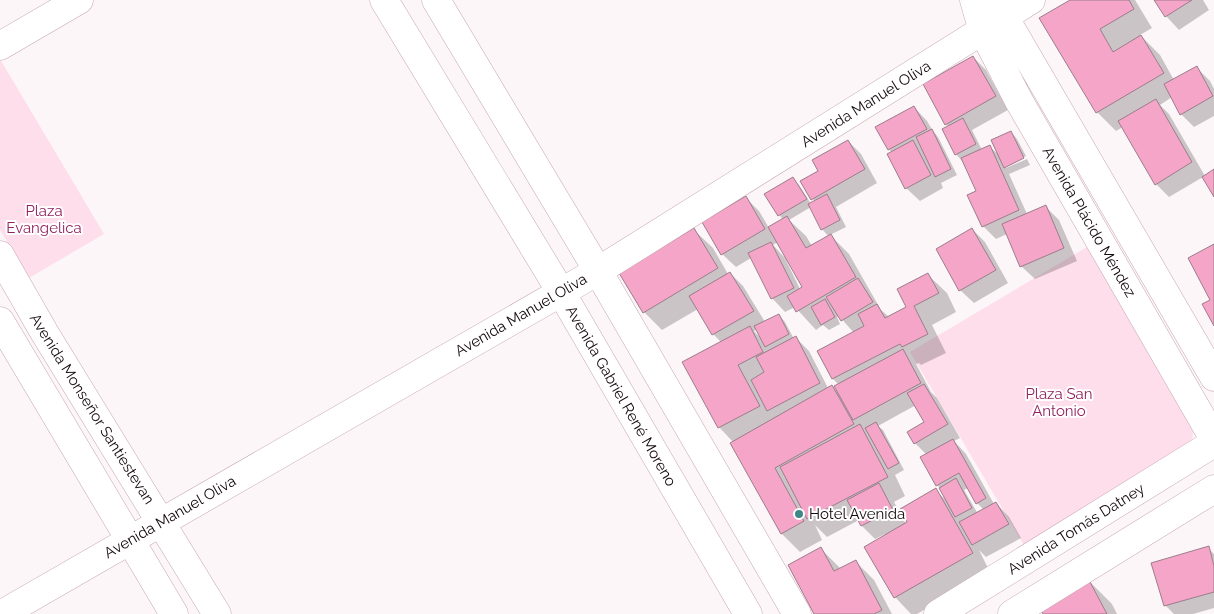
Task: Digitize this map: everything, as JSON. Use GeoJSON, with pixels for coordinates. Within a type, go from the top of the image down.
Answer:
{"type":"FeatureCollection","features":[{"type":"Feature","properties":{"kind":"street"},"geometry":{"type":"LineString","coordinates":[[0,46],[80,0]]}},
{"type":"Feature","properties":{"kind":"street","name":"Avenida Gabriel René Moreno"},"geometry":{"type":"LineString","coordinates":[[384,0],[561,292],[748,614]]}},
{"type":"Feature","properties":{"kind":"street"},"geometry":{"type":"LineString","coordinates":[[436,0],[598,271],[797,614]]}},
{"type":"Feature","properties":{"kind":"street","name":"Avenida Plácido Méndez"},"geometry":{"type":"LineString","coordinates":[[974,0],[994,16],[1214,377]]}},
{"type":"Feature","properties":{"kind":"street","name":"Avenida Manuel Oliva"},"geometry":{"type":"LineString","coordinates":[[2,614],[598,271],[994,16],[1031,0]]}},
{"type":"Feature","properties":{"kind":"street","name":"Avenida Plácido Méndez"},"geometry":{"type":"LineString","coordinates":[[994,16],[1019,101],[1214,439]]}},
{"type":"Feature","properties":{"kind":"street","name":"Avenida Monseñor Santiestevan"},"geometry":{"type":"LineString","coordinates":[[0,255],[44,332],[218,614]]}},
{"type":"Feature","properties":{"kind":"street"},"geometry":{"type":"LineString","coordinates":[[0,321],[174,614]]}},
{"type":"Feature","properties":{"kind":"street","name":"Avenida Tomás Datney"},"geometry":{"type":"LineString","coordinates":[[938,614],[1214,444]]}},
{"type":"Feature","properties":{"kind":"street"},"geometry":{"type":"LineString","coordinates":[[1012,614],[1214,489]]}},
{"type":"Feature","properties":{"kind":"green space","name":"Plaza Evangelica"},"geometry":{"type":"Polygon","coordinates":[[[0,59],[104,234],[29,278],[0,230],[0,59]]]}},
{"type":"Feature","properties":{"kind":"green space","name":"Plaza San Antonio"},"geometry":{"type":"Polygon","coordinates":[[[1087,247],[1189,421],[1193,432],[1192,445],[1025,547],[910,352],[1087,247]]]}},
{"type":"Feature","properties":{"kind":"building"},"geometry":{"type":"Polygon","coordinates":[[[1070,0],[1129,0],[1134,9],[1100,29],[1113,52],[1141,35],[1164,73],[1096,113],[1039,18],[1070,0]]]}},
{"type":"Feature","properties":{"kind":"building"},"geometry":{"type":"Polygon","coordinates":[[[1154,0],[1192,0],[1165,17],[1154,0]]]}},
{"type":"Feature","properties":{"kind":"building"},"geometry":{"type":"Polygon","coordinates":[[[973,56],[996,96],[945,125],[923,84],[973,56]]]}},
{"type":"Feature","properties":{"kind":"building"},"geometry":{"type":"Polygon","coordinates":[[[1197,66],[1213,96],[1180,115],[1164,84],[1197,66]]]}},
{"type":"Feature","properties":{"kind":"building"},"geometry":{"type":"Polygon","coordinates":[[[1156,99],[1192,162],[1155,185],[1118,121],[1156,99]]]}},
{"type":"Feature","properties":{"kind":"building"},"geometry":{"type":"Polygon","coordinates":[[[914,106],[927,129],[888,150],[875,127],[914,106]]]}},
{"type":"Feature","properties":{"kind":"building"},"geometry":{"type":"Polygon","coordinates":[[[963,118],[976,144],[955,155],[942,129],[963,118]]]}},
{"type":"Feature","properties":{"kind":"building"},"geometry":{"type":"Polygon","coordinates":[[[932,129],[951,169],[935,177],[916,137],[932,129]]]}},
{"type":"Feature","properties":{"kind":"building"},"geometry":{"type":"Polygon","coordinates":[[[1011,131],[1024,158],[1004,168],[991,140],[1011,131]]]}},
{"type":"Feature","properties":{"kind":"building"},"geometry":{"type":"Polygon","coordinates":[[[848,140],[865,169],[811,200],[800,181],[818,171],[812,160],[848,140]]]}},
{"type":"Feature","properties":{"kind":"building"},"geometry":{"type":"Polygon","coordinates":[[[913,140],[931,175],[905,189],[887,154],[913,140]]]}},
{"type":"Feature","properties":{"kind":"building"},"geometry":{"type":"Polygon","coordinates":[[[990,145],[1019,210],[982,227],[967,195],[976,191],[961,158],[990,145]]]}},
{"type":"Feature","properties":{"kind":"building"},"geometry":{"type":"Polygon","coordinates":[[[1214,169],[1214,197],[1202,177],[1214,169]]]}},
{"type":"Feature","properties":{"kind":"building"},"geometry":{"type":"Polygon","coordinates":[[[793,177],[807,199],[778,216],[764,194],[793,177]]]}},
{"type":"Feature","properties":{"kind":"building"},"geometry":{"type":"Polygon","coordinates":[[[827,194],[840,220],[821,230],[808,204],[827,194]]]}},
{"type":"Feature","properties":{"kind":"building"},"geometry":{"type":"Polygon","coordinates":[[[746,196],[765,229],[721,255],[702,222],[746,196]]]}},
{"type":"Feature","properties":{"kind":"building"},"geometry":{"type":"Polygon","coordinates":[[[1046,205],[1064,248],[1020,267],[1002,224],[1046,205]]]}},
{"type":"Feature","properties":{"kind":"building"},"geometry":{"type":"Polygon","coordinates":[[[787,216],[806,248],[831,234],[856,277],[796,312],[787,296],[802,287],[768,227],[787,216]]]}},
{"type":"Feature","properties":{"kind":"building"},"geometry":{"type":"Polygon","coordinates":[[[694,228],[718,268],[643,313],[619,273],[694,228]]]}},
{"type":"Feature","properties":{"kind":"building"},"geometry":{"type":"Polygon","coordinates":[[[972,228],[996,270],[959,291],[936,249],[972,228]]]}},
{"type":"Feature","properties":{"kind":"building"},"geometry":{"type":"Polygon","coordinates":[[[771,242],[794,288],[771,299],[748,253],[771,242]]]}},
{"type":"Feature","properties":{"kind":"building"},"geometry":{"type":"Polygon","coordinates":[[[1214,244],[1214,326],[1202,304],[1210,300],[1188,258],[1214,244]]]}},
{"type":"Feature","properties":{"kind":"building"},"geometry":{"type":"Polygon","coordinates":[[[730,272],[754,311],[712,335],[689,296],[730,272]]]}},
{"type":"Feature","properties":{"kind":"building"},"geometry":{"type":"Polygon","coordinates":[[[928,273],[939,293],[914,306],[928,334],[902,347],[900,344],[832,379],[817,351],[864,326],[858,314],[877,304],[885,318],[906,307],[897,289],[928,273]]]}},
{"type":"Feature","properties":{"kind":"building"},"geometry":{"type":"Polygon","coordinates":[[[858,278],[873,302],[841,321],[826,297],[858,278]]]}},
{"type":"Feature","properties":{"kind":"building"},"geometry":{"type":"Polygon","coordinates":[[[825,299],[835,317],[821,325],[811,307],[825,299]]]}},
{"type":"Feature","properties":{"kind":"building"},"geometry":{"type":"Polygon","coordinates":[[[779,314],[789,334],[765,347],[754,326],[779,314]]]}},
{"type":"Feature","properties":{"kind":"building"},"geometry":{"type":"Polygon","coordinates":[[[750,326],[763,352],[738,365],[760,406],[718,428],[682,362],[750,326]]]}},
{"type":"Feature","properties":{"kind":"building"},"geometry":{"type":"Polygon","coordinates":[[[796,336],[820,383],[767,411],[751,380],[764,372],[756,357],[796,336]]]}},
{"type":"Feature","properties":{"kind":"building"},"geometry":{"type":"Polygon","coordinates":[[[903,349],[921,383],[853,420],[834,386],[903,349]]]}},
{"type":"Feature","properties":{"kind":"building"},"geometry":{"type":"Polygon","coordinates":[[[924,384],[948,424],[914,444],[907,432],[924,422],[907,393],[924,384]]]}},
{"type":"Feature","properties":{"kind":"building"},"geometry":{"type":"Polygon","coordinates":[[[832,385],[854,424],[775,468],[804,521],[781,534],[730,443],[832,385]]]}},
{"type":"Feature","properties":{"kind":"building"},"geometry":{"type":"Polygon","coordinates":[[[876,422],[899,463],[888,469],[865,428],[876,422]]]}},
{"type":"Feature","properties":{"kind":"building"},"geometry":{"type":"Polygon","coordinates":[[[860,424],[888,477],[807,519],[780,467],[860,424]]]}},
{"type":"Feature","properties":{"kind":"building"},"geometry":{"type":"Polygon","coordinates":[[[953,439],[986,498],[976,504],[959,473],[936,486],[920,457],[953,439]]]}},
{"type":"Feature","properties":{"kind":"building"},"geometry":{"type":"Polygon","coordinates":[[[956,478],[972,508],[955,517],[939,488],[956,478]]]}},
{"type":"Feature","properties":{"kind":"building"},"geometry":{"type":"Polygon","coordinates":[[[879,483],[893,510],[861,526],[847,500],[879,483]]]}},
{"type":"Feature","properties":{"kind":"building"},"geometry":{"type":"Polygon","coordinates":[[[936,488],[973,553],[894,598],[864,547],[907,522],[900,509],[936,488]]]}},
{"type":"Feature","properties":{"kind":"building"},"geometry":{"type":"Polygon","coordinates":[[[996,502],[1009,524],[972,545],[959,522],[996,502]]]}},
{"type":"Feature","properties":{"kind":"building"},"geometry":{"type":"Polygon","coordinates":[[[1209,546],[1214,566],[1214,592],[1164,606],[1151,563],[1209,546]]]}},
{"type":"Feature","properties":{"kind":"building"},"geometry":{"type":"Polygon","coordinates":[[[821,547],[834,571],[856,560],[882,610],[874,614],[814,614],[788,565],[821,547]]]}},
{"type":"Feature","properties":{"kind":"building"},"geometry":{"type":"Polygon","coordinates":[[[1089,580],[1107,614],[1043,614],[1039,607],[1089,580]]]}},
{"type":"Feature","properties":{"kind":"place","name":"Hotel Avenida"},"geometry":{"type":"Point","coordinates":[799,514]}}]}
